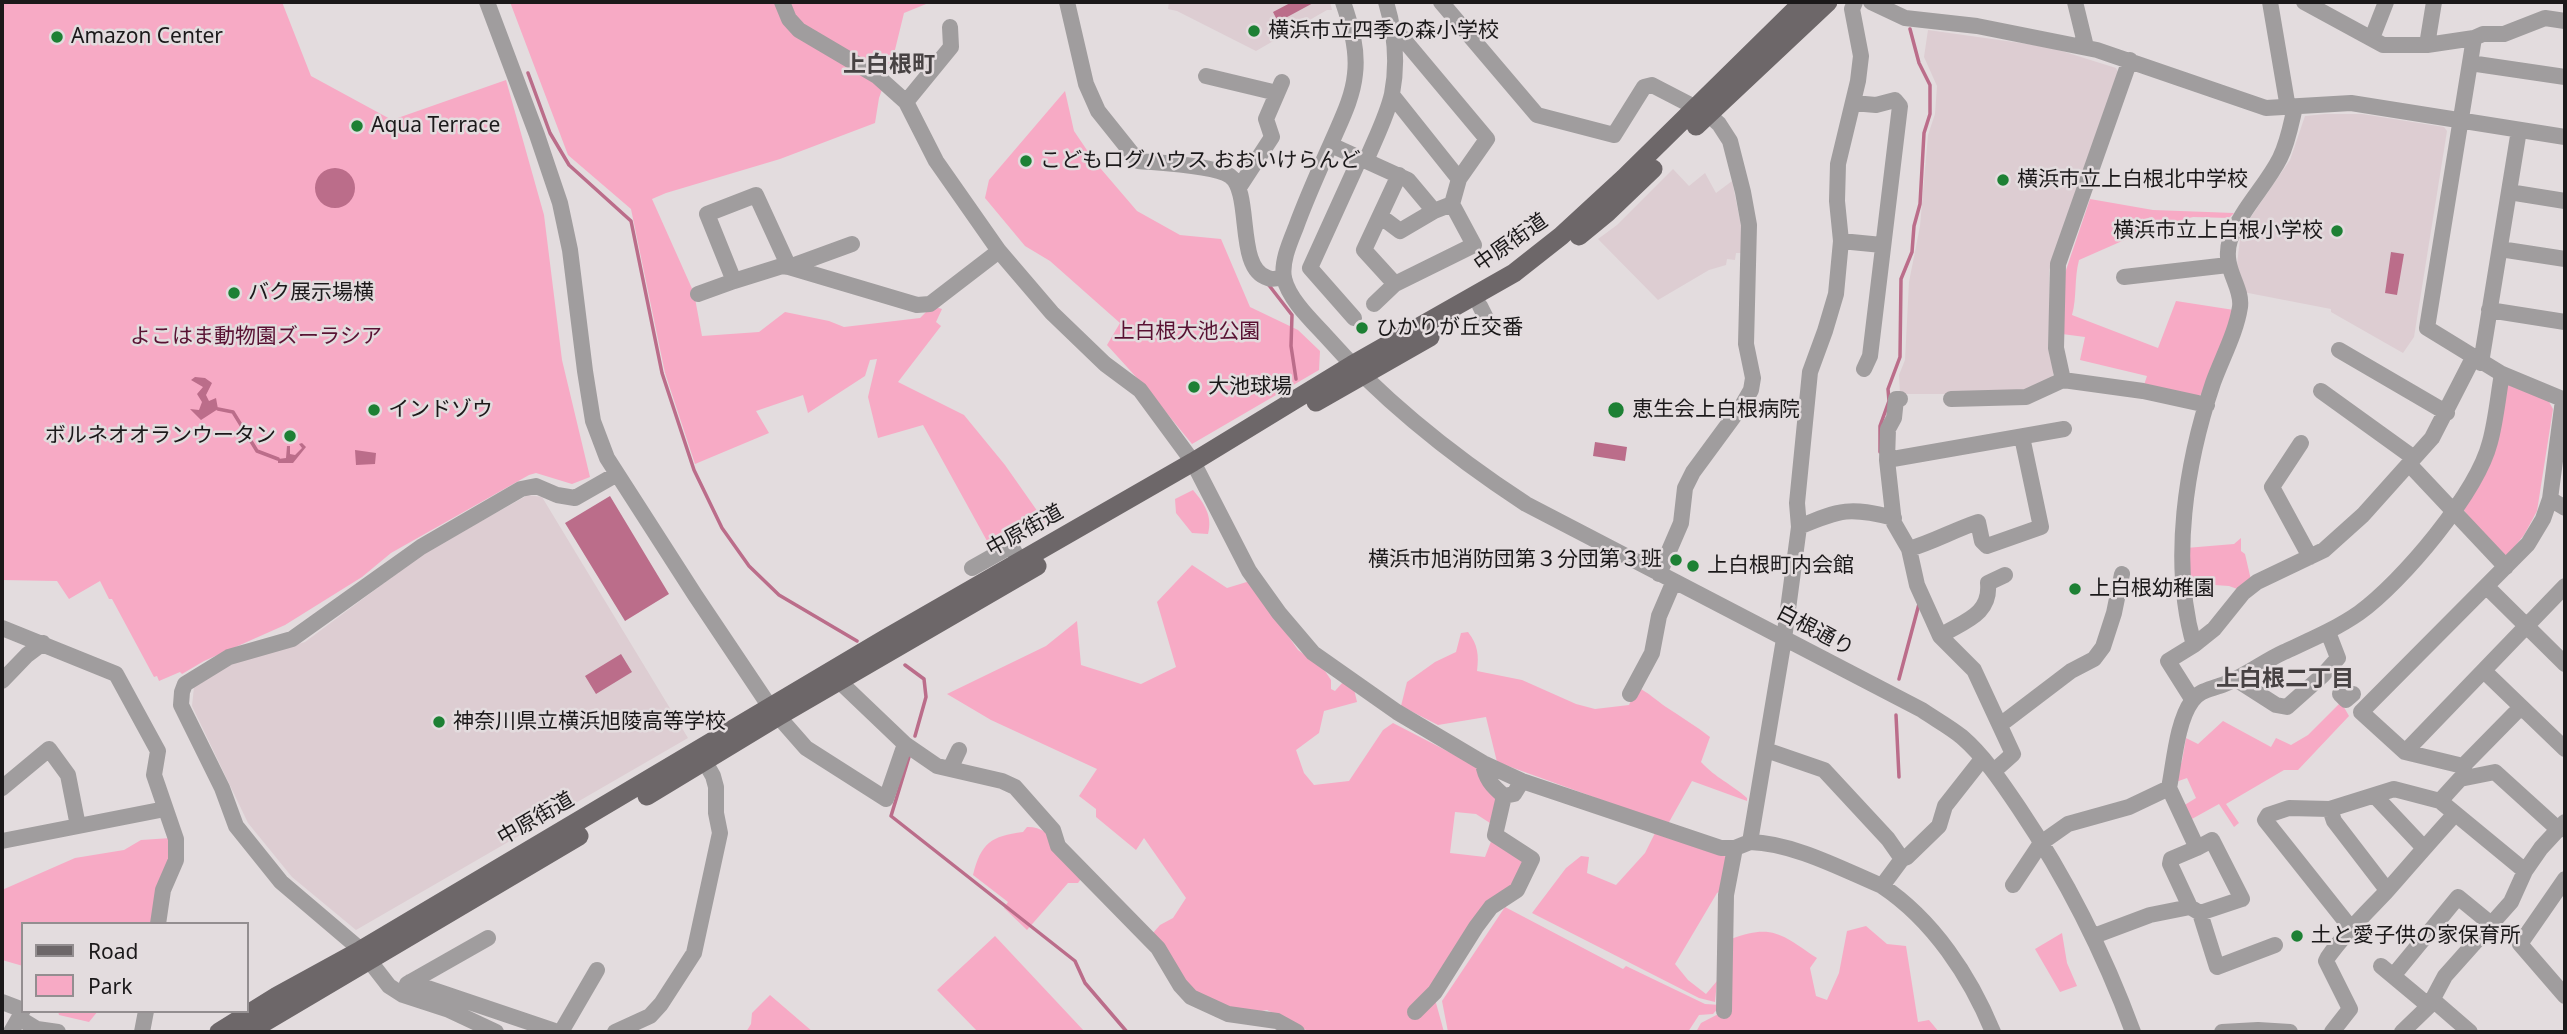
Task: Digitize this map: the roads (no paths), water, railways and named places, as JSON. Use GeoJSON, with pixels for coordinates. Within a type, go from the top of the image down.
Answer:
{"type":"FeatureCollection","features":[{"type":"Feature","properties":{"kind":"main road","name":"中原街道"},"geometry":{"type":"LineString","coordinates":[[1357,371],[1507,290],[1599,220],[1803,2]]}},
{"type":"Feature","properties":{"kind":"main road","name":"中原街道"},"geometry":{"type":"LineString","coordinates":[[361,958],[705,762],[775,711],[840,682],[1357,371],[1514,273],[1561,236],[1828,2]]}},
{"type":"Feature","properties":{"kind":"main road","name":"中原街道"},"geometry":{"type":"LineString","coordinates":[[248,1032],[339,971],[775,711],[1020,561],[1195,468]]}},
{"type":"Feature","properties":{"kind":"main road","name":"中原街道"},"geometry":{"type":"LineString","coordinates":[[219,1032],[277,996],[339,971]]}},
{"type":"Feature","properties":{"kind":"street"},"geometry":{"type":"LineString","coordinates":[[487,2],[560,204],[570,250],[593,421],[607,458],[775,711],[806,748],[886,799],[905,744]]}},
{"type":"Feature","properties":{"kind":"street"},"geometry":{"type":"LineString","coordinates":[[782,2],[789,19],[799,30],[877,76],[906,102],[936,161],[999,251],[1052,313],[1105,364],[1140,390],[1195,468],[1249,571],[1279,613],[1313,653],[1397,712],[1483,763],[1522,781],[1721,848],[1766,843],[1882,886],[1898,897],[1938,937],[1976,994],[1993,1032]]}},
{"type":"Feature","properties":{"kind":"street"},"geometry":{"type":"LineString","coordinates":[[1067,2],[1086,84],[1098,111],[1138,161],[1214,170],[1227,174],[1240,186]]}},
{"type":"Feature","properties":{"kind":"street"},"geometry":{"type":"LineString","coordinates":[[1284,270],[1304,204],[1350,99],[1355,74],[1351,24],[1343,2]]}},
{"type":"Feature","properties":{"kind":"street"},"geometry":{"type":"LineString","coordinates":[[1310,268],[1392,96],[1394,28],[1386,2]]}},
{"type":"Feature","properties":{"kind":"street"},"geometry":{"type":"LineString","coordinates":[[1441,2],[1537,115],[1614,135],[1644,87],[1652,85],[1702,111],[1718,124],[1730,141],[1749,225],[1746,344],[1754,377],[1751,390],[1743,404],[1693,472],[1685,488],[1681,523],[1659,573]]}},
{"type":"Feature","properties":{"kind":"street"},"geometry":{"type":"LineString","coordinates":[[1724,1010],[1726,895],[1743,845],[1766,750],[1799,527],[1797,503],[1810,372],[1836,294],[1841,241],[1838,164],[1861,56],[1852,9],[1855,2]]}},
{"type":"Feature","properties":{"kind":"street"},"geometry":{"type":"LineString","coordinates":[[1871,2],[1905,18],[1978,26],[2086,47],[2266,108],[2351,103],[2565,137]]}},
{"type":"Feature","properties":{"kind":"street"},"geometry":{"type":"LineString","coordinates":[[2075,2],[2086,47]]}},
{"type":"Feature","properties":{"kind":"street"},"geometry":{"type":"LineString","coordinates":[[2194,645],[2182,582],[2185,502],[2207,405],[2241,304],[2228,265],[2229,243],[2239,220],[2280,158],[2292,107],[2270,2]]}},
{"type":"Feature","properties":{"kind":"street"},"geometry":{"type":"LineString","coordinates":[[2304,2],[2383,44],[2427,45],[2474,38],[2483,34],[2504,34],[2545,18],[2565,21]]}},
{"type":"Feature","properties":{"kind":"street"},"geometry":{"type":"LineString","coordinates":[[2372,38],[2386,2]]}},
{"type":"Feature","properties":{"kind":"street"},"geometry":{"type":"LineString","coordinates":[[2427,45],[2434,2]]}},
{"type":"Feature","properties":{"kind":"street"},"geometry":{"type":"LineString","coordinates":[[906,102],[951,47],[950,27]]}},
{"type":"Feature","properties":{"kind":"street"},"geometry":{"type":"LineString","coordinates":[[1374,304],[1395,284],[1474,245],[1452,204],[1459,179],[1487,139],[1394,28]]}},
{"type":"Feature","properties":{"kind":"street"},"geometry":{"type":"LineString","coordinates":[[2474,38],[2427,328],[2502,374],[2564,400],[2561,459],[2543,519],[2528,544],[2400,664],[2361,712],[2404,752],[2463,765],[2521,708]]}},
{"type":"Feature","properties":{"kind":"street"},"geometry":{"type":"LineString","coordinates":[[2063,380],[2056,348],[2058,264],[2130,60]]}},
{"type":"Feature","properties":{"kind":"street"},"geometry":{"type":"LineString","coordinates":[[2470,64],[2565,77]]}},
{"type":"Feature","properties":{"kind":"street"},"geometry":{"type":"LineString","coordinates":[[1206,76],[1279,88],[1266,119],[1272,137],[1240,186],[1246,242],[1255,266],[1260,274],[1269,279],[1284,270],[1310,268]]}},
{"type":"Feature","properties":{"kind":"street"},"geometry":{"type":"LineString","coordinates":[[1392,96],[1459,179]]}},
{"type":"Feature","properties":{"kind":"street"},"geometry":{"type":"LineString","coordinates":[[1853,103],[1876,105],[1895,100],[1900,106],[1870,356],[1864,369]]}},
{"type":"Feature","properties":{"kind":"street"},"geometry":{"type":"LineString","coordinates":[[2192,699],[2168,661],[2214,629],[2243,593],[2257,582],[2324,550],[2363,515],[2432,438],[2477,360],[2490,310],[2519,130]]}},
{"type":"Feature","properties":{"kind":"street"},"geometry":{"type":"LineString","coordinates":[[1331,145],[1408,180],[1434,211]]}},
{"type":"Feature","properties":{"kind":"street"},"geometry":{"type":"LineString","coordinates":[[1395,284],[1364,250],[1399,175]]}},
{"type":"Feature","properties":{"kind":"street"},"geometry":{"type":"LineString","coordinates":[[2509,192],[2565,201]]}},
{"type":"Feature","properties":{"kind":"street"},"geometry":{"type":"LineString","coordinates":[[734,281],[707,214],[755,195],[789,267]]}},
{"type":"Feature","properties":{"kind":"street"},"geometry":{"type":"LineString","coordinates":[[1380,216],[1400,231],[1452,204]]}},
{"type":"Feature","properties":{"kind":"street"},"geometry":{"type":"LineString","coordinates":[[1841,241],[1882,245]]}},
{"type":"Feature","properties":{"kind":"street"},"geometry":{"type":"LineString","coordinates":[[789,267],[852,244]]}},
{"type":"Feature","properties":{"kind":"street"},"geometry":{"type":"LineString","coordinates":[[2500,249],[2565,259]]}},
{"type":"Feature","properties":{"kind":"street"},"geometry":{"type":"LineString","coordinates":[[698,294],[734,281],[789,267],[917,305],[930,304],[999,251]]}},
{"type":"Feature","properties":{"kind":"street"},"geometry":{"type":"LineString","coordinates":[[2124,277],[2228,265]]}},
{"type":"Feature","properties":{"kind":"street"},"geometry":{"type":"LineString","coordinates":[[1310,268],[1354,318]]}},
{"type":"Feature","properties":{"kind":"street","name":"白根通り"},"geometry":{"type":"LineString","coordinates":[[1284,270],[1289,290],[1304,313],[1357,371],[1430,436],[1474,470],[1526,504],[1922,710],[1962,737],[1994,771],[2041,843],[2094,936],[2133,1032]]}},
{"type":"Feature","properties":{"kind":"street"},"geometry":{"type":"LineString","coordinates":[[1480,306],[1490,326]]}},
{"type":"Feature","properties":{"kind":"street"},"geometry":{"type":"LineString","coordinates":[[2490,310],[2565,322]]}},
{"type":"Feature","properties":{"kind":"street"},"geometry":{"type":"LineString","coordinates":[[2339,350],[2446,413]]}},
{"type":"Feature","properties":{"kind":"street"},"geometry":{"type":"LineString","coordinates":[[2197,848],[2169,788],[2182,728],[2192,699],[2205,689],[2237,680],[2262,662],[2328,632],[2360,612],[2391,585],[2455,511],[2476,477],[2490,443],[2502,374]]}},
{"type":"Feature","properties":{"kind":"street"},"geometry":{"type":"LineString","coordinates":[[1951,399],[2026,397],[2063,380],[2143,391],[2207,405]]}},
{"type":"Feature","properties":{"kind":"street"},"geometry":{"type":"LineString","coordinates":[[2321,391],[2411,461],[2506,567]]}},
{"type":"Feature","properties":{"kind":"street"},"geometry":{"type":"LineString","coordinates":[[1900,399],[1896,399],[1894,418],[1888,429],[1887,460],[1894,523],[1909,549],[1917,585],[1940,636],[1974,670],[2013,754],[1994,771]]}},
{"type":"Feature","properties":{"kind":"street"},"geometry":{"type":"LineString","coordinates":[[1887,460],[2064,429]]}},
{"type":"Feature","properties":{"kind":"street"},"geometry":{"type":"LineString","coordinates":[[1909,549],[1978,522],[1982,541],[1987,546],[2041,527],[2022,437]]}},
{"type":"Feature","properties":{"kind":"street"},"geometry":{"type":"LineString","coordinates":[[2301,443],[2272,487],[2310,557]]}},
{"type":"Feature","properties":{"kind":"street"},"geometry":{"type":"LineString","coordinates":[[496,1032],[389,986],[281,882],[236,826],[222,789],[181,705],[181,692],[186,684],[229,657],[292,639],[421,547],[521,489],[536,486],[557,495],[575,498],[617,474]]}},
{"type":"Feature","properties":{"kind":"street"},"geometry":{"type":"LineString","coordinates":[[2550,499],[2565,508]]}},
{"type":"Feature","properties":{"kind":"street"},"geometry":{"type":"LineString","coordinates":[[1799,527],[1833,512],[1862,510],[1894,518]]}},
{"type":"Feature","properties":{"kind":"street"},"geometry":{"type":"LineString","coordinates":[[972,568],[1011,546],[1020,561]]}},
{"type":"Feature","properties":{"kind":"street"},"geometry":{"type":"LineString","coordinates":[[2000,724],[2071,671],[2094,659],[2103,647],[2107,635],[2122,574]]}},
{"type":"Feature","properties":{"kind":"street"},"geometry":{"type":"LineString","coordinates":[[1940,636],[1984,609],[1989,596],[1988,583],[2005,575]]}},
{"type":"Feature","properties":{"kind":"street"},"geometry":{"type":"LineString","coordinates":[[1630,694],[1652,653],[1659,615],[1674,581]]}},
{"type":"Feature","properties":{"kind":"street"},"geometry":{"type":"LineString","coordinates":[[2486,586],[2565,664]]}},
{"type":"Feature","properties":{"kind":"street"},"geometry":{"type":"LineString","coordinates":[[2404,752],[2565,586]]}},
{"type":"Feature","properties":{"kind":"street"},"geometry":{"type":"LineString","coordinates":[[2,628],[116,674],[158,751],[154,775],[176,839],[176,860],[163,890],[158,922]]}},
{"type":"Feature","properties":{"kind":"street"},"geometry":{"type":"LineString","coordinates":[[2237,680],[2276,705],[2287,707],[2326,679],[2338,658],[2328,632]]}},
{"type":"Feature","properties":{"kind":"street"},"geometry":{"type":"LineString","coordinates":[[2,681],[43,643]]}},
{"type":"Feature","properties":{"kind":"street"},"geometry":{"type":"LineString","coordinates":[[2484,671],[2565,749]]}},
{"type":"Feature","properties":{"kind":"street"},"geometry":{"type":"LineString","coordinates":[[840,682],[905,744],[927,761],[1003,781],[1015,787],[1053,830],[1058,846],[1158,948],[1191,998],[1250,1025],[1277,1021],[1297,1032]]}},
{"type":"Feature","properties":{"kind":"street"},"geometry":{"type":"LineString","coordinates":[[2,788],[49,749],[68,775],[78,826]]}},
{"type":"Feature","properties":{"kind":"street"},"geometry":{"type":"LineString","coordinates":[[950,769],[958,750]]}},
{"type":"Feature","properties":{"kind":"street"},"geometry":{"type":"LineString","coordinates":[[1766,750],[1824,771],[1888,839],[1902,859]]}},
{"type":"Feature","properties":{"kind":"street"},"geometry":{"type":"LineString","coordinates":[[1882,886],[1902,859],[1939,826],[1945,806],[1982,759]]}},
{"type":"Feature","properties":{"kind":"street"},"geometry":{"type":"LineString","coordinates":[[615,1032],[650,1016],[661,1004],[694,953],[720,833],[716,813],[716,788],[705,762]]}},
{"type":"Feature","properties":{"kind":"street"},"geometry":{"type":"LineString","coordinates":[[1483,763],[1484,774],[1504,796],[1514,794],[1522,781]]}},
{"type":"Feature","properties":{"kind":"street"},"geometry":{"type":"LineString","coordinates":[[2402,1032],[2431,1003],[2445,976],[2511,902],[2525,871],[2541,848],[2562,826],[2495,772],[2460,779],[2440,801]]}},
{"type":"Feature","properties":{"kind":"street"},"geometry":{"type":"LineString","coordinates":[[2013,885],[2041,843],[2068,824],[2129,807],[2169,788]]}},
{"type":"Feature","properties":{"kind":"street"},"geometry":{"type":"LineString","coordinates":[[2350,927],[2265,820],[2268,815],[2289,808],[2330,809],[2394,789],[2440,801],[2525,871]]}},
{"type":"Feature","properties":{"kind":"street"},"geometry":{"type":"LineString","coordinates":[[1415,1012],[1435,992],[1491,907],[1517,890],[1532,859],[1495,835],[1504,796]]}},
{"type":"Feature","properties":{"kind":"street"},"geometry":{"type":"LineString","coordinates":[[2375,796],[2424,848]]}},
{"type":"Feature","properties":{"kind":"street"},"geometry":{"type":"LineString","coordinates":[[2,841],[165,809]]}},
{"type":"Feature","properties":{"kind":"street"},"geometry":{"type":"LineString","coordinates":[[2330,809],[2334,821],[2387,890]]}},
{"type":"Feature","properties":{"kind":"street"},"geometry":{"type":"LineString","coordinates":[[2332,1032],[2350,1009],[2326,961],[2350,927],[2455,814]]}},
{"type":"Feature","properties":{"kind":"street"},"geometry":{"type":"LineString","coordinates":[[2094,936],[2150,915],[2195,910],[2242,899],[2211,840],[2171,859],[2170,864],[2195,910],[2217,967],[2275,945]]}},
{"type":"Feature","properties":{"kind":"street"},"geometry":{"type":"LineString","coordinates":[[2564,988],[2520,944],[2565,879]]}},
{"type":"Feature","properties":{"kind":"street"},"geometry":{"type":"LineString","coordinates":[[2463,1030],[2387,971],[2458,897],[2491,924]]}},
{"type":"Feature","properties":{"kind":"street"},"geometry":{"type":"LineString","coordinates":[[396,990],[488,938]]}},
{"type":"Feature","properties":{"kind":"street"},"geometry":{"type":"LineString","coordinates":[[410,982],[560,1032],[597,971]]}},
{"type":"Feature","properties":{"kind":"street"},"geometry":{"type":"LineString","coordinates":[[2,1002],[19,1018],[37,1029],[58,1032]]}},
{"type":"Feature","properties":{"kind":"street"},"geometry":{"type":"LineString","coordinates":[[142,1032],[146,1013]]}},
{"type":"Feature","properties":{"kind":"street"},"geometry":{"type":"LineString","coordinates":[[2222,1032],[2290,1032]]}},
{"type":"Feature","properties":{"kind":"waterway"},"geometry":{"type":"LineString","coordinates":[[1880,452],[1880,426],[1889,401],[1888,389],[1900,357],[1901,279],[1912,252],[1914,226],[1920,204],[1924,133],[1930,114],[1930,85],[1919,63],[1910,29]]}},
{"type":"Feature","properties":{"kind":"waterway"},"geometry":{"type":"LineString","coordinates":[[528,73],[550,133],[569,165],[631,221],[662,373],[694,470],[722,528],[749,566],[779,595],[857,641]]}},
{"type":"Feature","properties":{"kind":"waterway"},"geometry":{"type":"LineString","coordinates":[[1268,284],[1292,315],[1291,346],[1296,379]]}},
{"type":"Feature","properties":{"kind":"waterway"},"geometry":{"type":"LineString","coordinates":[[218,409],[233,412],[257,451],[278,459]]}},
{"type":"Feature","properties":{"kind":"waterway"},"geometry":{"type":"LineString","coordinates":[[1899,679],[1919,604]]}},
{"type":"Feature","properties":{"kind":"waterway"},"geometry":{"type":"LineString","coordinates":[[905,665],[924,679],[926,697],[915,736]]}},
{"type":"Feature","properties":{"kind":"waterway"},"geometry":{"type":"LineString","coordinates":[[1896,715],[1899,777]]}},
{"type":"Feature","properties":{"kind":"waterway"},"geometry":{"type":"LineString","coordinates":[[909,757],[891,816],[1075,961],[1085,983],[1127,1032]]}},
{"type":"Feature","properties":{"kind":"place","name":"横浜市立四季の森小学校"},"geometry":{"type":"Point","coordinates":[1254,31]}},
{"type":"Feature","properties":{"kind":"place","name":"Amazon Center"},"geometry":{"type":"Point","coordinates":[57,37]}},
{"type":"Feature","properties":{"kind":"place","name":"Aqua Terrace"},"geometry":{"type":"Point","coordinates":[357,126]}},
{"type":"Feature","properties":{"kind":"place","name":"こどもログハウス おおいけらんど"},"geometry":{"type":"Point","coordinates":[1026,161]}},
{"type":"Feature","properties":{"kind":"place","name":"横浜市立上白根北中学校"},"geometry":{"type":"Point","coordinates":[2003,180]}},
{"type":"Feature","properties":{"kind":"place","name":"横浜市立上白根小学校"},"geometry":{"type":"Point","coordinates":[2337,231]}},
{"type":"Feature","properties":{"kind":"place","name":"バク展示場横"},"geometry":{"type":"Point","coordinates":[234,293]}},
{"type":"Feature","properties":{"kind":"place","name":"ひかりが丘交番"},"geometry":{"type":"Point","coordinates":[1362,328]}},
{"type":"Feature","properties":{"kind":"place","name":"大池球場"},"geometry":{"type":"Point","coordinates":[1194,387]}},
{"type":"Feature","properties":{"kind":"place","name":"インドゾウ"},"geometry":{"type":"Point","coordinates":[374,410]}},
{"type":"Feature","properties":{"kind":"place","name":"恵生会上白根病院"},"geometry":{"type":"Point","coordinates":[1616,410]}},
{"type":"Feature","properties":{"kind":"place","name":"ボルネオオランウータン"},"geometry":{"type":"Point","coordinates":[290,436]}},
{"type":"Feature","properties":{"kind":"place","name":"横浜市旭消防団第３分団第３班"},"geometry":{"type":"Point","coordinates":[1676,560]}},
{"type":"Feature","properties":{"kind":"place","name":"上白根町内会館"},"geometry":{"type":"Point","coordinates":[1693,566]}},
{"type":"Feature","properties":{"kind":"place","name":"上白根幼稚園"},"geometry":{"type":"Point","coordinates":[2075,589]}},
{"type":"Feature","properties":{"kind":"place","name":"神奈川県立横浜旭陵高等学校"},"geometry":{"type":"Point","coordinates":[439,722]}},
{"type":"Feature","properties":{"kind":"place","name":"土と愛子供の家保育所"},"geometry":{"type":"Point","coordinates":[2297,936]}},
{"type":"Feature","properties":{"kind":"district","name":"上白根町"},"geometry":{"type":"Point","coordinates":[889,65]}},
{"type":"Feature","properties":{"kind":"district","name":"上白根二丁目"},"geometry":{"type":"Point","coordinates":[2285,679]}},
{"type":"Feature","properties":{"kind":"park label","name":"上白根大池公園"},"geometry":{"type":"Point","coordinates":[1187,332]}},
{"type":"Feature","properties":{"kind":"park label","name":"よこはま動物園ズーラシア"},"geometry":{"type":"Point","coordinates":[256,337]}}]}
